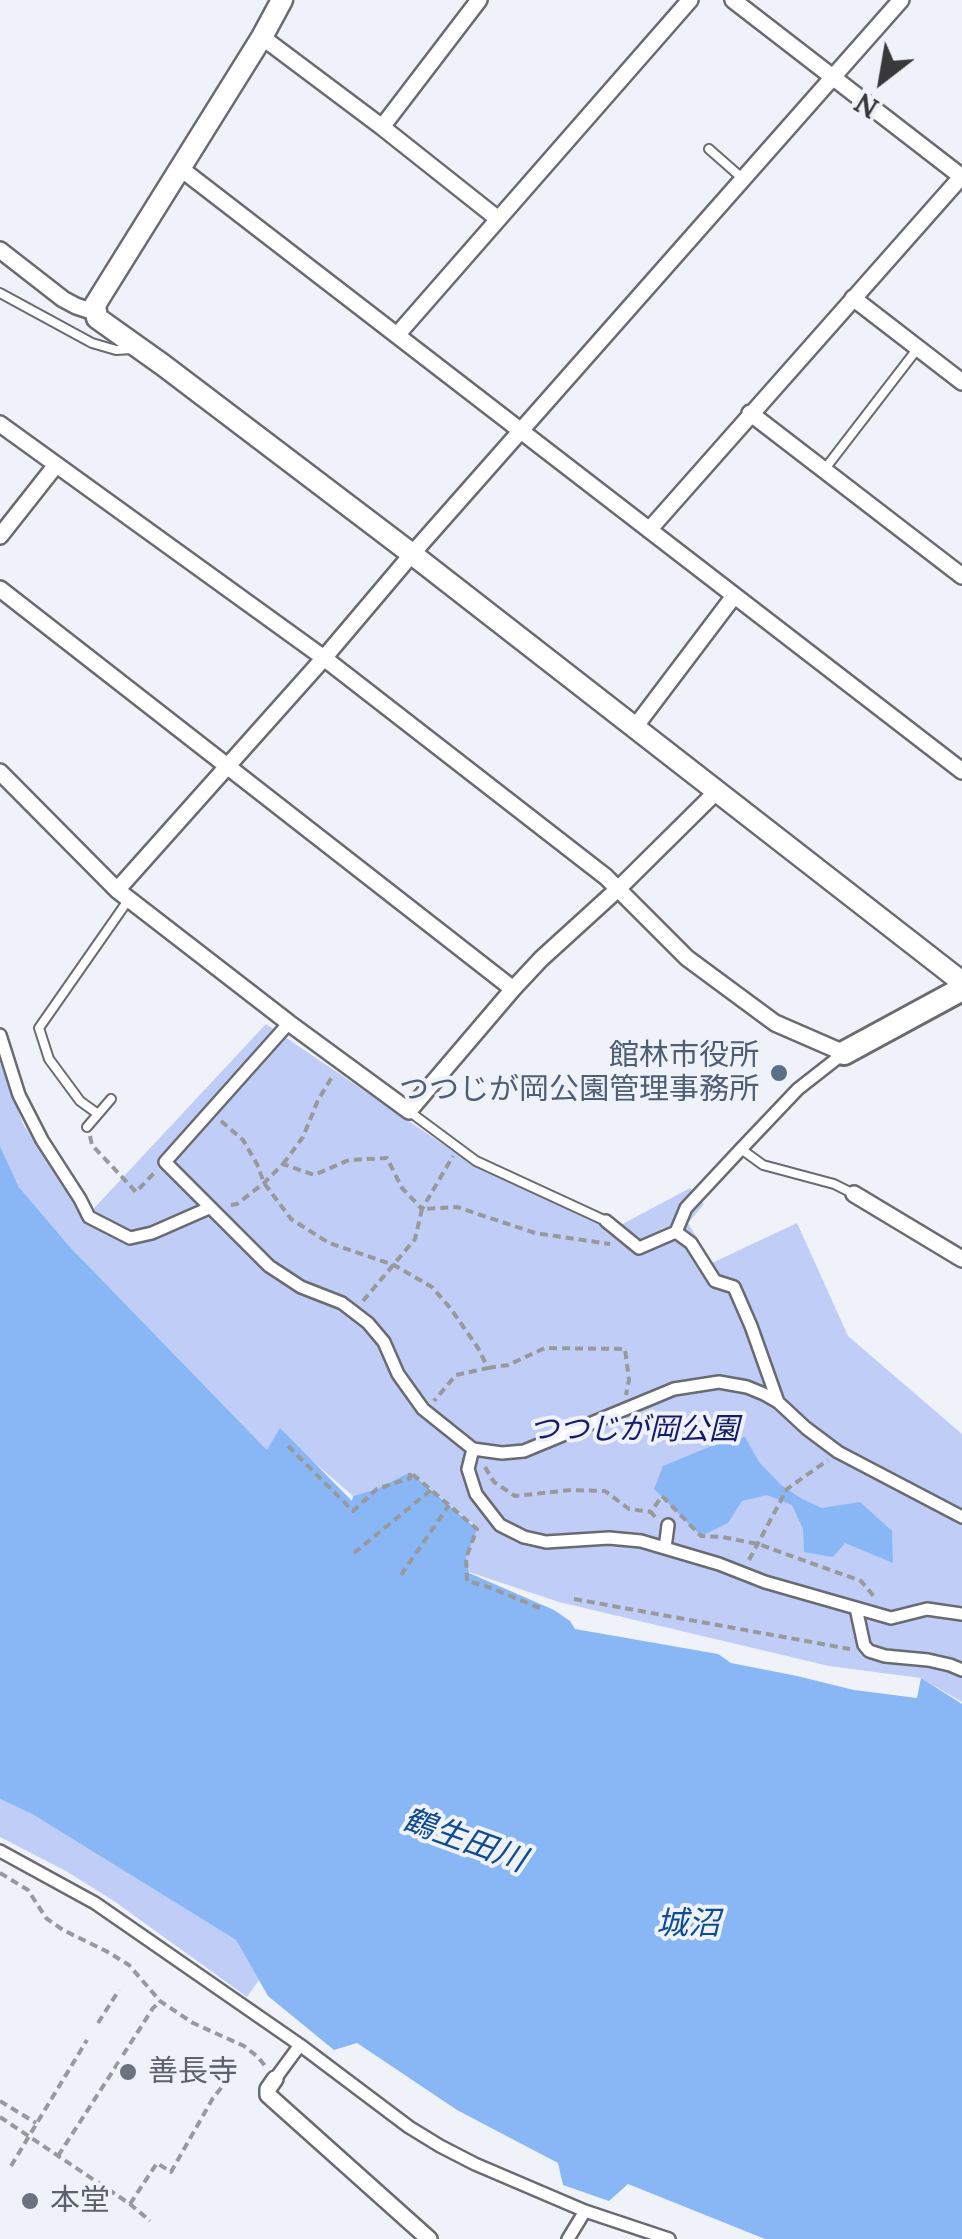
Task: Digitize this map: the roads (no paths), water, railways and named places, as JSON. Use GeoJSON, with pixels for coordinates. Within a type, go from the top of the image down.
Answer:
{"type":"FeatureCollection","features":[{"type":"Feature","properties":{"kind":"main road"},"geometry":{"type":"LineString","coordinates":[[844,1053],[962,985]]}},
{"type":"Feature","properties":{"kind":"street"},"geometry":{"type":"LineString","coordinates":[[282,0],[102,292],[95,306],[97,318],[412,554],[962,985]]}},
{"type":"Feature","properties":{"kind":"street"},"geometry":{"type":"LineString","coordinates":[[382,127],[479,0]]}},
{"type":"Feature","properties":{"kind":"street"},"geometry":{"type":"LineString","coordinates":[[397,334],[690,0]]}},
{"type":"Feature","properties":{"kind":"street"},"geometry":{"type":"LineString","coordinates":[[649,530],[962,177],[733,0]]}},
{"type":"Feature","properties":{"kind":"street"},"geometry":{"type":"LineString","coordinates":[[123,894],[227,766],[901,0]]}},
{"type":"Feature","properties":{"kind":"street"},"geometry":{"type":"LineString","coordinates":[[262,37],[498,219]]}},
{"type":"Feature","properties":{"kind":"street"},"geometry":{"type":"LineString","coordinates":[[180,168],[962,771]]}},
{"type":"Feature","properties":{"kind":"street"},"geometry":{"type":"LineString","coordinates":[[0,250],[63,299],[94,312]]}},
{"type":"Feature","properties":{"kind":"street"},"geometry":{"type":"LineString","coordinates":[[853,298],[962,382]]}},
{"type":"Feature","properties":{"kind":"street"},"geometry":{"type":"LineString","coordinates":[[750,413],[962,576]]}},
{"type":"Feature","properties":{"kind":"street"},"geometry":{"type":"LineString","coordinates":[[0,424],[324,658],[619,888],[687,958],[746,1002],[775,1023],[844,1053],[798,1089],[741,1149],[686,1208],[676,1232],[639,1248],[606,1221]]}},
{"type":"Feature","properties":{"kind":"street"},"geometry":{"type":"LineString","coordinates":[[0,536],[56,465]]}},
{"type":"Feature","properties":{"kind":"street"},"geometry":{"type":"LineString","coordinates":[[0,589],[512,989]]}},
{"type":"Feature","properties":{"kind":"street"},"geometry":{"type":"LineString","coordinates":[[634,726],[734,596]]}},
{"type":"Feature","properties":{"kind":"street"},"geometry":{"type":"LineString","coordinates":[[0,772],[123,894],[409,1112],[512,989],[716,792]]}},
{"type":"Feature","properties":{"kind":"street"},"geometry":{"type":"LineString","coordinates":[[289,1023],[165,1162],[268,1266],[301,1287],[354,1311],[384,1342],[398,1374],[429,1414],[472,1449],[524,1451],[674,1389],[718,1382],[746,1387],[778,1402],[838,1452],[962,1517]]}},
{"type":"Feature","properties":{"kind":"street"},"geometry":{"type":"LineString","coordinates":[[0,1036],[19,1095],[89,1217],[130,1238],[152,1233],[209,1208]]}},
{"type":"Feature","properties":{"kind":"street"},"geometry":{"type":"LineString","coordinates":[[854,1194],[962,1259]]}},
{"type":"Feature","properties":{"kind":"street"},"geometry":{"type":"LineString","coordinates":[[676,1232],[691,1244],[715,1280],[734,1287],[778,1402]]}},
{"type":"Feature","properties":{"kind":"street"},"geometry":{"type":"LineString","coordinates":[[472,1449],[468,1470],[476,1494],[500,1524],[524,1538],[546,1542],[608,1538],[641,1541],[892,1618],[927,1609],[962,1614]]}},
{"type":"Feature","properties":{"kind":"street"},"geometry":{"type":"LineString","coordinates":[[664,1548],[668,1525]]}},
{"type":"Feature","properties":{"kind":"street"},"geometry":{"type":"LineString","coordinates":[[856,1608],[864,1645],[869,1651],[962,1670]]}},
{"type":"Feature","properties":{"kind":"street"},"geometry":{"type":"LineString","coordinates":[[0,1850],[95,1904],[440,2146],[585,2211],[669,2239]]}},
{"type":"Feature","properties":{"kind":"street"},"geometry":{"type":"LineString","coordinates":[[300,2045],[268,2089],[268,2095],[429,2239]]}},
{"type":"Feature","properties":{"kind":"street"},"geometry":{"type":"LineString","coordinates":[[568,2239],[585,2211]]}},
{"type":"Feature","properties":{"kind":"lane"},"geometry":{"type":"LineString","coordinates":[[709,149],[742,178]]}},
{"type":"Feature","properties":{"kind":"lane"},"geometry":{"type":"LineString","coordinates":[[0,294],[92,343],[116,350],[142,349]]}},
{"type":"Feature","properties":{"kind":"lane"},"geometry":{"type":"LineString","coordinates":[[824,470],[918,348]]}},
{"type":"Feature","properties":{"kind":"lane"},"geometry":{"type":"LineString","coordinates":[[98,1114],[84,1104],[48,1059],[39,1028],[123,894]]}},
{"type":"Feature","properties":{"kind":"lane"},"geometry":{"type":"LineString","coordinates":[[87,1127],[111,1098]]}},
{"type":"Feature","properties":{"kind":"lane"},"geometry":{"type":"LineString","coordinates":[[409,1112],[476,1161],[606,1221]]}},
{"type":"Feature","properties":{"kind":"lane"},"geometry":{"type":"LineString","coordinates":[[741,1149],[763,1165],[834,1184],[854,1194]]}},
{"type":"Feature","properties":{"kind":"water","name":"城沼"},"geometry":{"type":"Polygon","coordinates":[[[0,1146],[19,1187],[70,1247],[267,1450],[280,1428],[352,1501],[353,1496],[410,1472],[477,1529],[466,1558],[469,1573],[554,1610],[575,1629],[718,1654],[731,1663],[854,1690],[917,1698],[921,1678],[962,1704],[962,2239],[765,2239],[628,2184],[609,2201],[563,2185],[558,2163],[457,2110],[357,2043],[334,2050],[268,1996],[236,1940],[32,1814],[0,1799],[0,1146]]]}},
{"type":"Feature","properties":{"kind":"water"},"geometry":{"type":"Polygon","coordinates":[[[745,1437],[759,1462],[781,1485],[802,1499],[822,1508],[860,1502],[892,1531],[893,1563],[845,1543],[833,1557],[804,1552],[803,1529],[792,1505],[767,1495],[742,1501],[728,1523],[701,1536],[654,1489],[663,1466],[745,1437]]]}},
{"type":"Feature","properties":{"kind":"place","name":"館林市役所 つつじが岡公園管理事務所"},"geometry":{"type":"Point","coordinates":[779,1073]}},
{"type":"Feature","properties":{"kind":"place","name":"善長寺"},"geometry":{"type":"Point","coordinates":[128,2072]}},
{"type":"Feature","properties":{"kind":"place","name":"本堂"},"geometry":{"type":"Point","coordinates":[30,2201]}},
{"type":"Feature","properties":{"kind":"park label","name":"つつじが岡公園"},"geometry":{"type":"Point","coordinates":[634,1430]}},
{"type":"Feature","properties":{"kind":"water label","name":"鶴生田川"},"geometry":{"type":"Point","coordinates":[464,1841]}}]}
